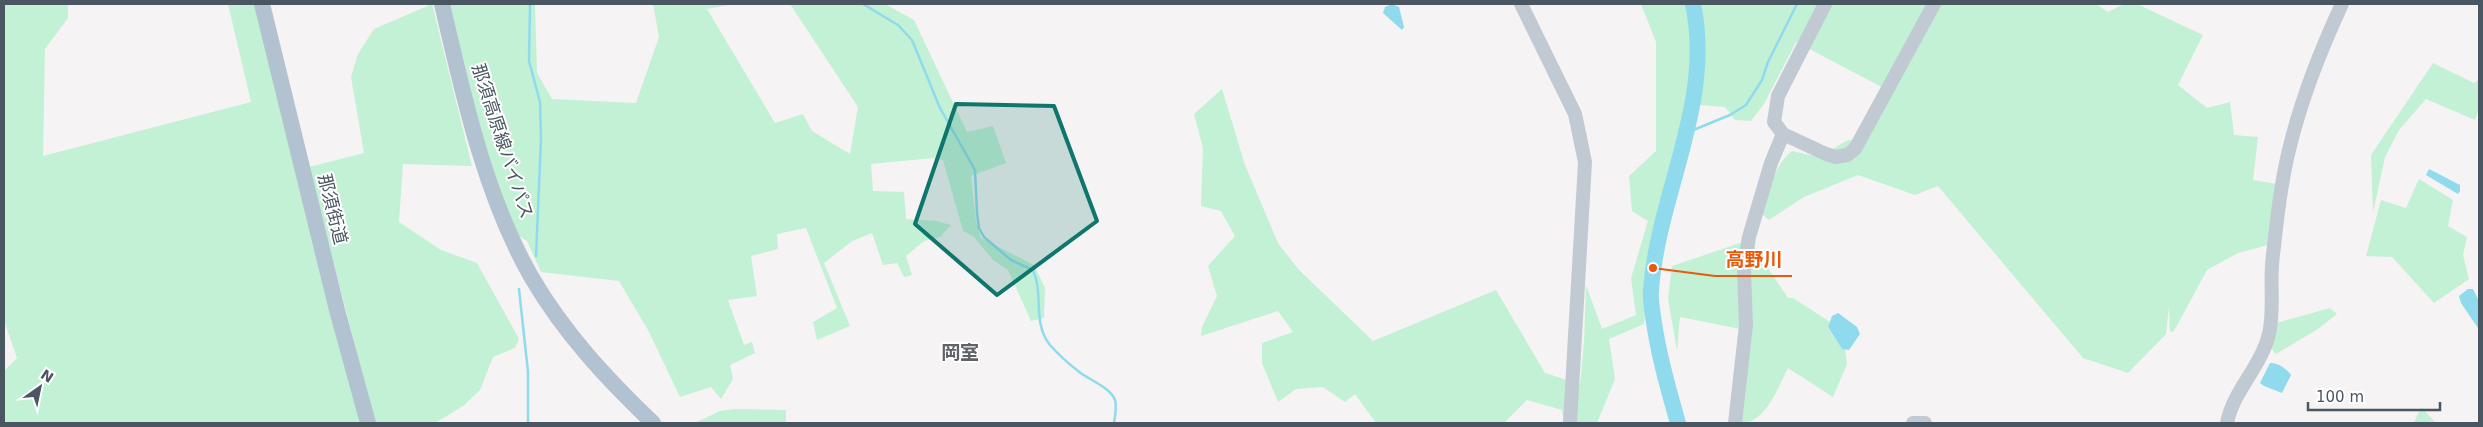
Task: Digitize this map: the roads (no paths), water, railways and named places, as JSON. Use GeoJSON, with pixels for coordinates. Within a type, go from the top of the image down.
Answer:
{"type":"FeatureCollection","features":[{"type":"Feature","properties":{"kind":"main road","name":"那須街道"},"geometry":{"type":"LineString","coordinates":[[262,4],[337,310],[368,423]]}},
{"type":"Feature","properties":{"kind":"main road","name":"那須高原線バイパス"},"geometry":{"type":"LineString","coordinates":[[442,4],[488,176],[500,210],[531,276],[581,349],[653,423]]}},
{"type":"Feature","properties":{"kind":"street"},"geometry":{"type":"LineString","coordinates":[[1521,4],[1575,114],[1586,162],[1570,423]]}},
{"type":"Feature","properties":{"kind":"street"},"geometry":{"type":"LineString","coordinates":[[1825,4],[1778,96],[1774,122],[1783,134],[1836,157],[1847,155],[1855,150],[1934,4]]}},
{"type":"Feature","properties":{"kind":"street"},"geometry":{"type":"LineString","coordinates":[[2227,423],[2234,402],[2261,355],[2268,336],[2272,317],[2272,257],[2290,146],[2320,52],[2342,4]]}},
{"type":"Feature","properties":{"kind":"street"},"geometry":{"type":"LineString","coordinates":[[1735,423],[1746,325],[1744,270],[1749,238],[1771,163],[1783,134]]}},
{"type":"Feature","properties":{"kind":"street"},"geometry":{"type":"LineString","coordinates":[[1914,423],[1925,423]]}},
{"type":"Feature","properties":{"kind":"water"},"geometry":{"type":"Polygon","coordinates":[[[1392,4],[1399,7],[1404,27],[1402,30],[1383,13],[1385,7],[1392,4]]]}},
{"type":"Feature","properties":{"kind":"water"},"geometry":{"type":"Polygon","coordinates":[[[2429,169],[2460,185],[2458,194],[2426,175],[2429,169]]]}},
{"type":"Feature","properties":{"kind":"water"},"geometry":{"type":"Polygon","coordinates":[[[2468,289],[2473,289],[2479,301],[2478,328],[2461,303],[2459,296],[2468,289]]]}},
{"type":"Feature","properties":{"kind":"water"},"geometry":{"type":"Polygon","coordinates":[[[1838,313],[1857,327],[1860,334],[1849,350],[1842,349],[1828,327],[1832,316],[1838,313]]]}},
{"type":"Feature","properties":{"kind":"water"},"geometry":{"type":"Polygon","coordinates":[[[2270,363],[2282,366],[2291,375],[2282,393],[2260,383],[2270,363]]]}},
{"type":"Feature","properties":{"kind":"waterway"},"geometry":{"type":"LineString","coordinates":[[530,4],[529,61],[540,102],[541,139],[536,256]]}},
{"type":"Feature","properties":{"kind":"waterway"},"geometry":{"type":"LineString","coordinates":[[863,4],[898,25],[912,40],[940,108],[975,170],[979,228],[984,237],[1011,260],[1033,270],[1038,289],[1041,327],[1045,336],[1050,345],[1071,365],[1109,391],[1115,400],[1116,406],[1114,423]]}},
{"type":"Feature","properties":{"kind":"waterway"},"geometry":{"type":"LineString","coordinates":[[1678,423],[1658,343],[1651,293],[1663,218],[1691,112],[1696,77],[1698,41],[1693,4]]}},
{"type":"Feature","properties":{"kind":"waterway"},"geometry":{"type":"LineString","coordinates":[[1686,133],[1730,115],[1746,105],[1762,80],[1768,62],[1797,4]]}},
{"type":"Feature","properties":{"kind":"waterway"},"geometry":{"type":"LineString","coordinates":[[519,289],[528,372],[528,423]]}},
{"type":"Feature","properties":{"kind":"place","name":"高野川"},"geometry":{"type":"Point","coordinates":[1653,268]}},
{"type":"Feature","properties":{"kind":"district","name":"岡室"},"geometry":{"type":"Point","coordinates":[960,352]}}]}
